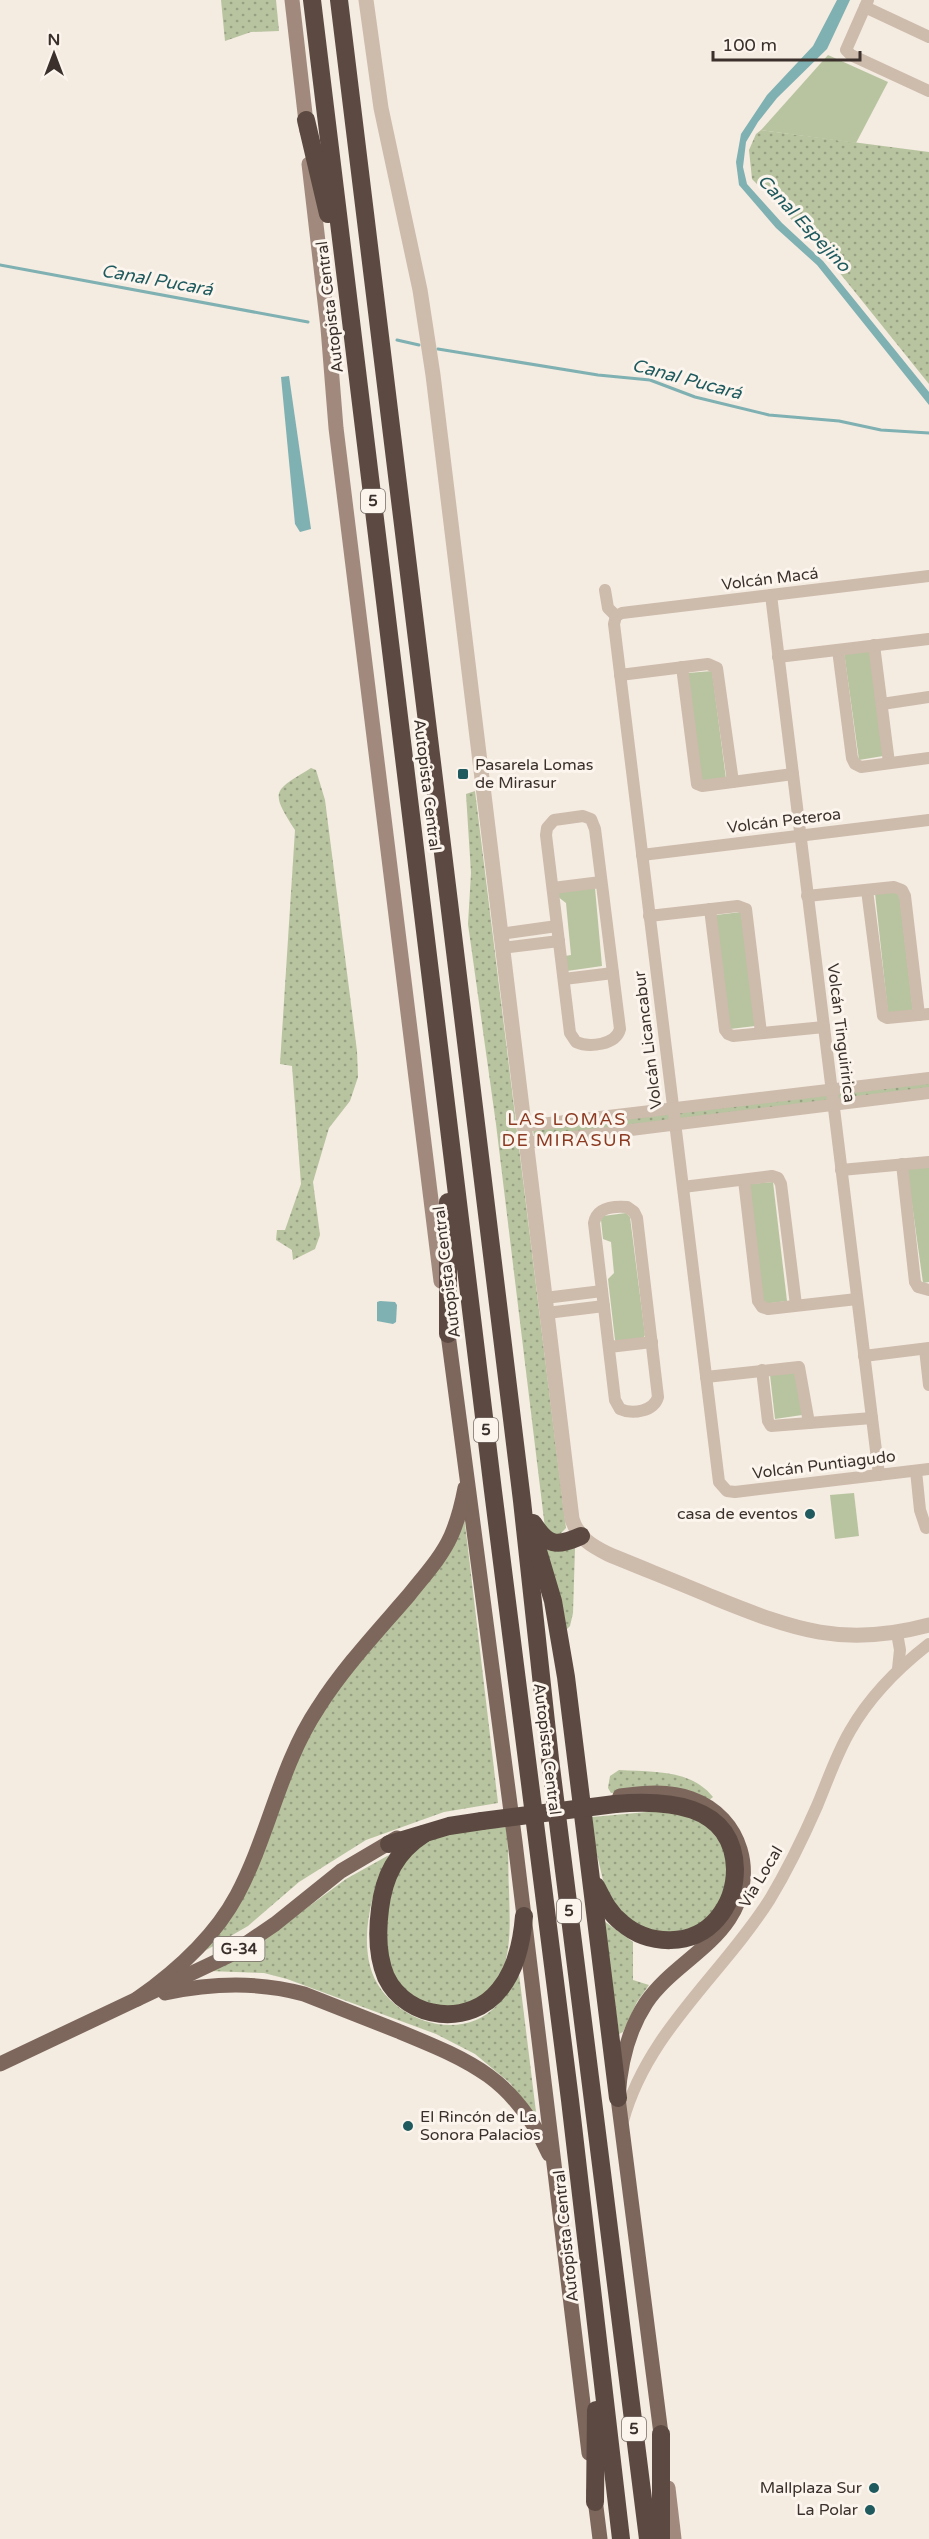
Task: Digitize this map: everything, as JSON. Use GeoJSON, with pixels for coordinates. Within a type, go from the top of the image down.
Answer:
{"type":"FeatureCollection","features":[{"type":"Feature","properties":{"kind":"highway","name":"Autopista Central"},"geometry":{"type":"LineString","coordinates":[[312,0],[566,2065],[621,2539]]}},
{"type":"Feature","properties":{"kind":"highway","name":"Autopista Central"},"geometry":{"type":"LineString","coordinates":[[339,0],[522,1501],[544,1707],[648,2539]]}},
{"type":"Feature","properties":{"kind":"highway"},"geometry":{"type":"LineString","coordinates":[[306,120],[334,245],[347,287]]}},
{"type":"Feature","properties":{"kind":"highway"},"geometry":{"type":"LineString","coordinates":[[446,1098],[448,1334]]}},
{"type":"Feature","properties":{"kind":"highway"},"geometry":{"type":"LineString","coordinates":[[522,1501],[533,1524],[547,1541],[558,1544],[581,1536]]}},
{"type":"Feature","properties":{"kind":"highway"},"geometry":{"type":"LineString","coordinates":[[522,1501],[547,1577],[556,1617],[618,2098]]}},
{"type":"Feature","properties":{"kind":"highway"},"geometry":{"type":"LineString","coordinates":[[389,1844],[482,1817],[615,1800],[651,1801],[671,1803],[692,1809],[709,1818],[727,1839],[733,1855],[735,1873],[730,1898],[717,1919],[699,1933],[680,1939],[656,1939],[630,1930],[616,1918],[606,1907],[590,1870]]}},
{"type":"Feature","properties":{"kind":"highway"},"geometry":{"type":"LineString","coordinates":[[424,1834],[402,1851],[392,1865],[385,1884],[380,1913],[378,1943],[383,1967],[394,1989],[407,2001],[433,2013],[451,2015],[469,2011],[485,2003],[502,1987],[514,1964],[522,1936],[524,1916]]}},
{"type":"Feature","properties":{"kind":"highway"},"geometry":{"type":"LineString","coordinates":[[595,2502],[597,2337]]}},
{"type":"Feature","properties":{"kind":"highway"},"geometry":{"type":"LineString","coordinates":[[661,2434],[661,2539]]}},
{"type":"Feature","properties":{"kind":"main road"},"geometry":{"type":"LineString","coordinates":[[292,0],[336,428],[448,1334],[524,1916],[600,2539]]}},
{"type":"Feature","properties":{"kind":"main road"},"geometry":{"type":"LineString","coordinates":[[137,1999],[185,1960],[209,1936],[227,1912],[245,1880],[288,1767],[309,1722],[337,1681],[440,1555],[459,1513],[467,1475]]}},
{"type":"Feature","properties":{"kind":"main road"},"geometry":{"type":"LineString","coordinates":[[615,1800],[672,1794],[692,1798],[708,1807],[728,1824],[743,1858],[744,1876],[738,1902],[724,1926],[663,1982],[639,2015],[623,2054],[618,2098],[674,2539]]}},
{"type":"Feature","properties":{"kind":"main road"},"geometry":{"type":"LineString","coordinates":[[389,1844],[406,1833],[422,1827],[482,1817]]}},
{"type":"Feature","properties":{"kind":"main road","name":"G-34"},"geometry":{"type":"LineString","coordinates":[[0,2064],[241,1948],[341,1871],[389,1844]]}},
{"type":"Feature","properties":{"kind":"main road"},"geometry":{"type":"LineString","coordinates":[[137,1999],[216,1984],[248,1984],[279,1988],[310,1996],[450,2052],[484,2071],[513,2097],[536,2129],[554,2168]]}},
{"type":"Feature","properties":{"kind":"main road","name":"G-34"},"geometry":{"type":"LineString","coordinates":[[0,2054],[66,2026],[96,2017]]}},
{"type":"Feature","properties":{"kind":"street"},"geometry":{"type":"LineString","coordinates":[[366,0],[381,108],[417,279],[431,365],[574,1526],[581,1536],[608,1554],[787,1626],[849,1636],[897,1633],[929,1626]]}},
{"type":"Feature","properties":{"kind":"street"},"geometry":{"type":"LineString","coordinates":[[929,37],[866,4],[845,48],[847,52],[929,91]]}},
{"type":"Feature","properties":{"kind":"street","name":"Volcán Macá"},"geometry":{"type":"LineString","coordinates":[[616,616],[929,576]]}},
{"type":"Feature","properties":{"kind":"street","name":"Volcán Licancabur"},"geometry":{"type":"LineString","coordinates":[[605,590],[608,608],[616,616],[614,624],[620,675],[718,1478],[724,1488]]}},
{"type":"Feature","properties":{"kind":"street","name":"Volcán Tinguiririca"},"geometry":{"type":"LineString","coordinates":[[771,595],[879,1475]]}},
{"type":"Feature","properties":{"kind":"street"},"geometry":{"type":"LineString","coordinates":[[778,657],[929,639]]}},
{"type":"Feature","properties":{"kind":"street"},"geometry":{"type":"LineString","coordinates":[[874,645],[889,763]]}},
{"type":"Feature","properties":{"kind":"street"},"geometry":{"type":"LineString","coordinates":[[838,650],[853,761],[861,767],[929,758]]}},
{"type":"Feature","properties":{"kind":"street"},"geometry":{"type":"LineString","coordinates":[[620,675],[712,664],[718,670],[733,782]]}},
{"type":"Feature","properties":{"kind":"street"},"geometry":{"type":"LineString","coordinates":[[682,667],[695,782],[702,786],[793,774]]}},
{"type":"Feature","properties":{"kind":"street"},"geometry":{"type":"LineString","coordinates":[[882,704],[929,697]]}},
{"type":"Feature","properties":{"kind":"street"},"geometry":{"type":"LineString","coordinates":[[582,816],[593,822],[601,882],[619,1033],[611,1041],[579,1044],[571,1036],[557,926],[546,831],[551,822],[557,819],[582,816]]}},
{"type":"Feature","properties":{"kind":"street","name":"Volcán Peteroa"},"geometry":{"type":"LineString","coordinates":[[642,855],[929,820]]}},
{"type":"Feature","properties":{"kind":"street"},"geometry":{"type":"LineString","coordinates":[[553,888],[601,882]]}},
{"type":"Feature","properties":{"kind":"street"},"geometry":{"type":"LineString","coordinates":[[807,896],[894,887],[902,890],[905,896],[924,1014],[886,1018],[883,1016],[867,890]]}},
{"type":"Feature","properties":{"kind":"street"},"geometry":{"type":"LineString","coordinates":[[649,916],[738,906],[747,912],[761,1033]]}},
{"type":"Feature","properties":{"kind":"street"},"geometry":{"type":"LineString","coordinates":[[710,909],[726,1032],[733,1036],[824,1027]]}},
{"type":"Feature","properties":{"kind":"street"},"geometry":{"type":"LineString","coordinates":[[501,941],[557,926]]}},
{"type":"Feature","properties":{"kind":"street"},"geometry":{"type":"LineString","coordinates":[[501,941],[559,940]]}},
{"type":"Feature","properties":{"kind":"street"},"geometry":{"type":"LineString","coordinates":[[564,979],[613,973]]}},
{"type":"Feature","properties":{"kind":"street"},"geometry":{"type":"LineString","coordinates":[[524,1126],[929,1078]]}},
{"type":"Feature","properties":{"kind":"street"},"geometry":{"type":"LineString","coordinates":[[526,1143],[929,1093]]}},
{"type":"Feature","properties":{"kind":"street"},"geometry":{"type":"LineString","coordinates":[[841,1170],[929,1162]]}},
{"type":"Feature","properties":{"kind":"street"},"geometry":{"type":"LineString","coordinates":[[902,1164],[915,1282],[918,1287],[929,1290]]}},
{"type":"Feature","properties":{"kind":"street"},"geometry":{"type":"LineString","coordinates":[[683,1187],[772,1176],[780,1182],[796,1305]]}},
{"type":"Feature","properties":{"kind":"street"},"geometry":{"type":"LineString","coordinates":[[744,1180],[759,1304],[765,1309],[857,1299]]}},
{"type":"Feature","properties":{"kind":"street"},"geometry":{"type":"LineString","coordinates":[[627,1207],[636,1215],[652,1342],[658,1400],[650,1408],[629,1412],[620,1409],[616,1404],[604,1306],[595,1219],[603,1209],[627,1207]]}},
{"type":"Feature","properties":{"kind":"street"},"geometry":{"type":"LineString","coordinates":[[546,1306],[602,1291]]}},
{"type":"Feature","properties":{"kind":"street"},"geometry":{"type":"LineString","coordinates":[[546,1306],[604,1306]]}},
{"type":"Feature","properties":{"kind":"street"},"geometry":{"type":"LineString","coordinates":[[609,1347],[652,1342]]}},
{"type":"Feature","properties":{"kind":"street"},"geometry":{"type":"LineString","coordinates":[[864,1356],[927,1348],[929,1385]]}},
{"type":"Feature","properties":{"kind":"street"},"geometry":{"type":"LineString","coordinates":[[706,1377],[799,1367],[808,1423]]}},
{"type":"Feature","properties":{"kind":"street"},"geometry":{"type":"LineString","coordinates":[[762,1370],[768,1421],[771,1426],[872,1418]]}},
{"type":"Feature","properties":{"kind":"street","name":"Volcán Puntiagudo"},"geometry":{"type":"LineString","coordinates":[[724,1488],[735,1492],[929,1469]]}},
{"type":"Feature","properties":{"kind":"street"},"geometry":{"type":"LineString","coordinates":[[916,1471],[920,1510],[926,1528]]}},
{"type":"Feature","properties":{"kind":"street"},"geometry":{"type":"LineString","coordinates":[[897,1633],[900,1650],[898,1669]]}},
{"type":"Feature","properties":{"kind":"street","name":"Vía Local"},"geometry":{"type":"LineString","coordinates":[[621,2128],[632,2092],[650,2057],[677,2018],[746,1934],[769,1899],[796,1852],[851,1729],[868,1703],[898,1669],[929,1644]]}},
{"type":"Feature","properties":{"kind":"green space"},"geometry":{"type":"Polygon","coordinates":[[[221,0],[276,0],[279,31],[251,32],[225,41],[221,0]]]}},
{"type":"Feature","properties":{"kind":"green space"},"geometry":{"type":"Polygon","coordinates":[[[828,55],[888,82],[856,143],[761,130],[828,55]]]}},
{"type":"Feature","properties":{"kind":"green space"},"geometry":{"type":"Polygon","coordinates":[[[761,130],[929,152],[929,384],[822,251],[752,179],[749,150],[756,134],[761,130]]]}},
{"type":"Feature","properties":{"kind":"green space"},"geometry":{"type":"Polygon","coordinates":[[[870,651],[883,756],[859,760],[844,652],[870,651]]]}},
{"type":"Feature","properties":{"kind":"green space"},"geometry":{"type":"Polygon","coordinates":[[[712,671],[726,779],[698,782],[688,673],[712,671]]]}},
{"type":"Feature","properties":{"kind":"green space"},"geometry":{"type":"Polygon","coordinates":[[[311,768],[316,770],[325,800],[357,1051],[358,1077],[350,1101],[329,1128],[313,1182],[320,1235],[315,1249],[293,1260],[292,1250],[276,1240],[277,1230],[285,1230],[301,1184],[292,1066],[280,1064],[295,830],[281,807],[279,793],[289,782],[311,768]]]}},
{"type":"Feature","properties":{"kind":"green space"},"geometry":{"type":"Polygon","coordinates":[[[475,791],[566,1528],[559,1535],[550,1534],[545,1528],[496,1124],[468,924],[471,873],[466,794],[475,791]]]}},
{"type":"Feature","properties":{"kind":"green space"},"geometry":{"type":"Polygon","coordinates":[[[595,888],[602,966],[567,971],[565,956],[571,955],[566,903],[557,896],[558,892],[595,888]]]}},
{"type":"Feature","properties":{"kind":"green space"},"geometry":{"type":"Polygon","coordinates":[[[899,891],[913,1011],[888,1013],[875,893],[899,891]]]}},
{"type":"Feature","properties":{"kind":"green space"},"geometry":{"type":"Polygon","coordinates":[[[741,912],[755,1026],[730,1029],[716,915],[741,912]]]}},
{"type":"Feature","properties":{"kind":"green space"},"geometry":{"type":"Polygon","coordinates":[[[929,1082],[929,1089],[534,1138],[533,1129],[929,1082]]]}},
{"type":"Feature","properties":{"kind":"green space"},"geometry":{"type":"Polygon","coordinates":[[[929,1166],[929,1282],[923,1283],[907,1168],[929,1166]]]}},
{"type":"Feature","properties":{"kind":"green space"},"geometry":{"type":"Polygon","coordinates":[[[773,1182],[787,1301],[763,1304],[749,1184],[773,1182]]]}},
{"type":"Feature","properties":{"kind":"green space"},"geometry":{"type":"Polygon","coordinates":[[[626,1213],[630,1217],[645,1335],[642,1340],[618,1343],[615,1340],[608,1279],[614,1273],[611,1242],[603,1239],[601,1220],[603,1216],[626,1213]]]}},
{"type":"Feature","properties":{"kind":"green space"},"geometry":{"type":"Polygon","coordinates":[[[797,1372],[802,1415],[775,1419],[770,1375],[797,1372]]]}},
{"type":"Feature","properties":{"kind":"green space"},"geometry":{"type":"Polygon","coordinates":[[[854,1493],[859,1536],[835,1539],[830,1495],[854,1493]]]}},
{"type":"Feature","properties":{"kind":"green space"},"geometry":{"type":"Polygon","coordinates":[[[464,1515],[498,1803],[444,1812],[366,1840],[299,1882],[248,1926],[196,1956],[215,1934],[308,1729],[464,1515]]]}},
{"type":"Feature","properties":{"kind":"green space"},"geometry":{"type":"Polygon","coordinates":[[[544,1545],[575,1548],[573,1613],[570,1626],[566,1630],[544,1545]]]}},
{"type":"Feature","properties":{"kind":"green space"},"geometry":{"type":"Polygon","coordinates":[[[619,1770],[657,1772],[682,1777],[694,1781],[713,1797],[708,1801],[646,1791],[611,1793],[608,1788],[610,1776],[619,1770]]]}},
{"type":"Feature","properties":{"kind":"green space"},"geometry":{"type":"Polygon","coordinates":[[[669,1810],[700,1818],[722,1844],[727,1862],[727,1884],[723,1897],[711,1915],[696,1927],[667,1934],[638,1927],[610,1899],[594,1842],[592,1817],[669,1810]]]}},
{"type":"Feature","properties":{"kind":"green space"},"geometry":{"type":"Polygon","coordinates":[[[506,1827],[510,1925],[506,1959],[501,1974],[480,1998],[462,2005],[435,2006],[416,1999],[398,1982],[390,1964],[386,1920],[389,1897],[396,1876],[406,1859],[418,1847],[436,1835],[457,1830],[506,1827]]]}},
{"type":"Feature","properties":{"kind":"green space"},"geometry":{"type":"Polygon","coordinates":[[[389,1855],[378,1881],[368,1924],[368,1952],[376,1981],[386,1995],[412,2016],[444,2025],[476,2020],[490,2012],[511,1988],[519,1974],[537,2120],[510,2083],[475,2054],[436,2034],[287,1979],[264,1973],[209,1971],[274,1932],[346,1879],[389,1855]]]}},
{"type":"Feature","properties":{"kind":"green space"},"geometry":{"type":"Polygon","coordinates":[[[604,1921],[633,1942],[633,1980],[649,1985],[637,2002],[623,2032],[619,2034],[604,1921]]]}},
{"type":"Feature","properties":{"kind":"water"},"geometry":{"type":"Polygon","coordinates":[[[837,0],[850,0],[827,49],[777,98],[758,122],[746,142],[743,167],[747,184],[782,223],[823,261],[929,392],[929,405],[817,265],[776,228],[739,185],[736,162],[741,134],[767,95],[813,46],[837,0]]]}},
{"type":"Feature","properties":{"kind":"water"},"geometry":{"type":"Polygon","coordinates":[[[289,376],[311,529],[300,532],[295,524],[281,377],[289,376]]]}},
{"type":"Feature","properties":{"kind":"water"},"geometry":{"type":"Polygon","coordinates":[[[377,1302],[395,1302],[397,1305],[396,1322],[393,1324],[377,1321],[377,1302]]]}},
{"type":"Feature","properties":{"kind":"waterway","name":"Canal Pucará"},"geometry":{"type":"LineString","coordinates":[[0,265],[308,322]]}},
{"type":"Feature","properties":{"kind":"waterway","name":"Canal Pucará"},"geometry":{"type":"LineString","coordinates":[[397,340],[419,345]]}},
{"type":"Feature","properties":{"kind":"waterway","name":"Canal Pucará"},"geometry":{"type":"LineString","coordinates":[[438,349],[598,375],[650,380],[695,397],[769,415],[839,421],[881,430],[929,433]]}},
{"type":"Feature","properties":{"kind":"place","name":"Pasarela Lomas de Mirasur"},"geometry":{"type":"Point","coordinates":[463,774]}},
{"type":"Feature","properties":{"kind":"place","name":"casa de eventos"},"geometry":{"type":"Point","coordinates":[810,1514]}},
{"type":"Feature","properties":{"kind":"place","name":"El Rincón de La Sonora Palacios"},"geometry":{"type":"Point","coordinates":[408,2126]}},
{"type":"Feature","properties":{"kind":"place","name":"Mallplaza Sur"},"geometry":{"type":"Point","coordinates":[874,2488]}},
{"type":"Feature","properties":{"kind":"place","name":"La Polar"},"geometry":{"type":"Point","coordinates":[870,2510]}},
{"type":"Feature","properties":{"kind":"district","name":"LAS LOMAS DE MIRASUR"},"geometry":{"type":"Point","coordinates":[567,1129]}},
{"type":"Feature","properties":{"kind":"water label","name":"Canal Espejino"},"geometry":{"type":"Point","coordinates":[804,223]}}]}
